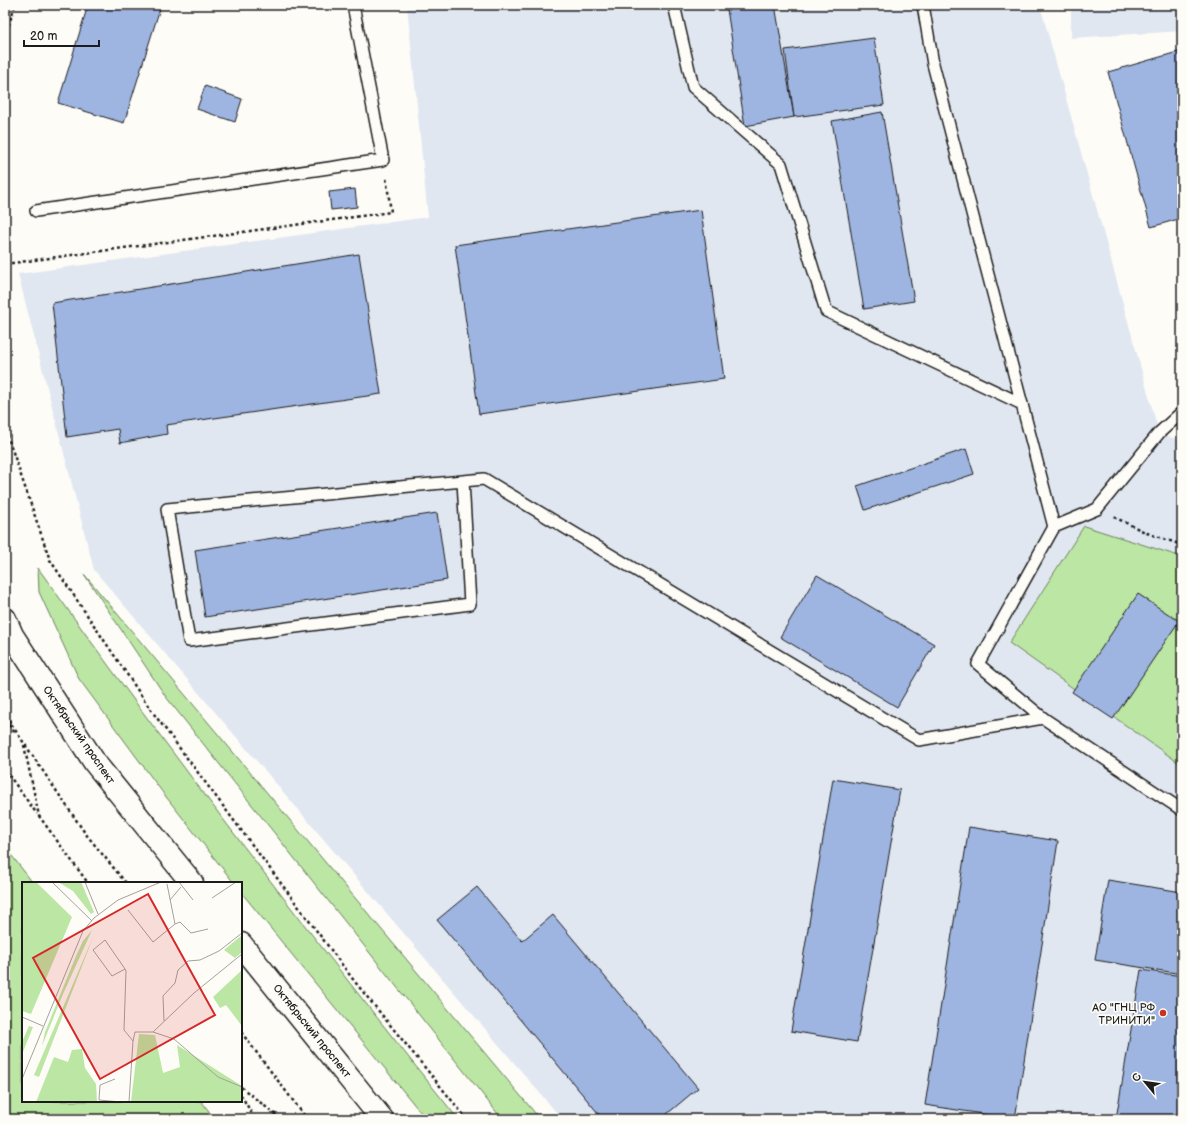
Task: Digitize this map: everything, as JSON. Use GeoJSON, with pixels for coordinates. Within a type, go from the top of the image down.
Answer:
{"type":"FeatureCollection","features":[{"type":"Feature","properties":{"kind":"main road","name":"Октябрьский проспект"},"geometry":{"type":"LineString","coordinates":[[5,619],[12,635],[95,763],[191,882]]}},
{"type":"Feature","properties":{"kind":"main road","name":"Октябрьский проспект"},"geometry":{"type":"LineString","coordinates":[[242,945],[382,1119]]}},
{"type":"Feature","properties":{"kind":"lane"},"geometry":{"type":"LineString","coordinates":[[36,211],[383,160],[353,5]]}},
{"type":"Feature","properties":{"kind":"lane"},"geometry":{"type":"LineString","coordinates":[[674,5],[693,87],[781,164],[826,311],[1022,404]]}},
{"type":"Feature","properties":{"kind":"lane"},"geometry":{"type":"LineString","coordinates":[[922,5],[933,64],[1054,527]]}},
{"type":"Feature","properties":{"kind":"lane"},"geometry":{"type":"LineString","coordinates":[[1182,412],[1159,433],[1097,509],[1054,527],[978,664],[1043,718],[1182,810]]}},
{"type":"Feature","properties":{"kind":"lane"},"geometry":{"type":"LineString","coordinates":[[463,481],[470,604],[189,641],[167,509],[484,479],[919,740],[1043,718]]}},
{"type":"Feature","properties":{"kind":"path"},"geometry":{"type":"LineString","coordinates":[[5,37],[15,5]]}},
{"type":"Feature","properties":{"kind":"path"},"geometry":{"type":"LineString","coordinates":[[5,264],[392,212],[383,160]]}},
{"type":"Feature","properties":{"kind":"path"},"geometry":{"type":"LineString","coordinates":[[5,429],[50,560],[151,710],[355,982],[467,1119]]}},
{"type":"Feature","properties":{"kind":"path"},"geometry":{"type":"LineString","coordinates":[[1097,509],[1147,533],[1182,545]]}},
{"type":"Feature","properties":{"kind":"path"},"geometry":{"type":"LineString","coordinates":[[5,715],[85,833],[125,882]]}},
{"type":"Feature","properties":{"kind":"path"},"geometry":{"type":"LineString","coordinates":[[5,720],[24,743],[39,816]]}},
{"type":"Feature","properties":{"kind":"path"},"geometry":{"type":"LineString","coordinates":[[5,770],[87,882]]}},
{"type":"Feature","properties":{"kind":"path"},"geometry":{"type":"LineString","coordinates":[[242,1033],[306,1119]]}},
{"type":"Feature","properties":{"kind":"path"},"geometry":{"type":"LineString","coordinates":[[242,1088],[281,1119]]}},
{"type":"Feature","properties":{"kind":"path"},"geometry":{"type":"LineString","coordinates":[[242,1097],[255,1119]]}},
{"type":"Feature","properties":{"kind":"shaded area"},"geometry":{"type":"Polygon","coordinates":[[[407,5],[1040,5],[1159,433],[1182,441],[1182,1119],[562,1119],[94,570],[18,274],[428,217],[407,5]]]}},
{"type":"Feature","properties":{"kind":"shaded area"},"geometry":{"type":"Polygon","coordinates":[[[1071,5],[1182,5],[1182,31],[1071,38],[1071,5]]]}},
{"type":"Feature","properties":{"kind":"green space"},"geometry":{"type":"Polygon","coordinates":[[[1084,526],[1182,557],[1182,765],[1009,643],[1084,526]]]}},
{"type":"Feature","properties":{"kind":"green space"},"geometry":{"type":"Polygon","coordinates":[[[38,568],[140,708],[244,846],[458,1119],[426,1119],[242,893],[242,882],[233,882],[163,793],[79,679],[39,592],[38,568]]]}},
{"type":"Feature","properties":{"kind":"green space"},"geometry":{"type":"Polygon","coordinates":[[[84,574],[540,1119],[502,1119],[166,697],[84,574]]]}},
{"type":"Feature","properties":{"kind":"green space"},"geometry":{"type":"Polygon","coordinates":[[[5,847],[32,882],[22,882],[22,1102],[202,1102],[215,1119],[5,1119],[5,847]]]}},
{"type":"Feature","properties":{"kind":"building"},"geometry":{"type":"Polygon","coordinates":[[[88,5],[161,5],[124,123],[58,103],[88,5]]]}},
{"type":"Feature","properties":{"kind":"building"},"geometry":{"type":"Polygon","coordinates":[[[754,5],[775,5],[794,117],[745,126],[727,9],[754,5]]]}},
{"type":"Feature","properties":{"kind":"building"},"geometry":{"type":"Polygon","coordinates":[[[874,38],[884,105],[794,117],[785,50],[874,38]]]}},
{"type":"Feature","properties":{"kind":"building"},"geometry":{"type":"Polygon","coordinates":[[[1181,51],[1182,218],[1151,227],[1108,72],[1181,51]]]}},
{"type":"Feature","properties":{"kind":"building"},"geometry":{"type":"Polygon","coordinates":[[[205,86],[242,99],[235,122],[197,109],[205,86]]]}},
{"type":"Feature","properties":{"kind":"building"},"geometry":{"type":"Polygon","coordinates":[[[882,112],[914,301],[864,309],[832,121],[882,112]]]}},
{"type":"Feature","properties":{"kind":"building"},"geometry":{"type":"Polygon","coordinates":[[[355,189],[357,207],[331,210],[329,192],[355,189]]]}},
{"type":"Feature","properties":{"kind":"building"},"geometry":{"type":"Polygon","coordinates":[[[701,210],[724,379],[479,414],[455,245],[701,210]]]}},
{"type":"Feature","properties":{"kind":"building"},"geometry":{"type":"Polygon","coordinates":[[[359,254],[381,394],[166,425],[167,434],[120,443],[118,429],[67,437],[52,303],[359,254]]]}},
{"type":"Feature","properties":{"kind":"building"},"geometry":{"type":"Polygon","coordinates":[[[966,449],[974,474],[865,510],[857,486],[966,449]]]}},
{"type":"Feature","properties":{"kind":"building"},"geometry":{"type":"Polygon","coordinates":[[[437,513],[447,580],[205,617],[195,550],[437,513]]]}},
{"type":"Feature","properties":{"kind":"building"},"geometry":{"type":"Polygon","coordinates":[[[817,575],[934,644],[897,707],[780,637],[817,575]]]}},
{"type":"Feature","properties":{"kind":"building"},"geometry":{"type":"Polygon","coordinates":[[[1138,594],[1179,621],[1113,719],[1072,692],[1138,594]]]}},
{"type":"Feature","properties":{"kind":"building"},"geometry":{"type":"Polygon","coordinates":[[[833,779],[900,790],[857,1042],[791,1031],[833,779]]]}},
{"type":"Feature","properties":{"kind":"building"},"geometry":{"type":"Polygon","coordinates":[[[969,827],[1058,841],[1015,1119],[925,1105],[969,827]]]}},
{"type":"Feature","properties":{"kind":"building"},"geometry":{"type":"Polygon","coordinates":[[[1108,880],[1182,892],[1182,974],[1095,960],[1108,880]]]}},
{"type":"Feature","properties":{"kind":"building"},"geometry":{"type":"Polygon","coordinates":[[[477,887],[522,941],[553,915],[698,1088],[661,1119],[603,1119],[437,920],[477,887]]]}},
{"type":"Feature","properties":{"kind":"building"},"geometry":{"type":"Polygon","coordinates":[[[1141,970],[1182,976],[1181,1119],[1116,1119],[1141,970]]]}},
{"type":"Feature","properties":{"kind":"place","name":"АО \"ГНЦ РФ ТРИНИТИ\""},"geometry":{"type":"Point","coordinates":[1163,1013]}}]}
